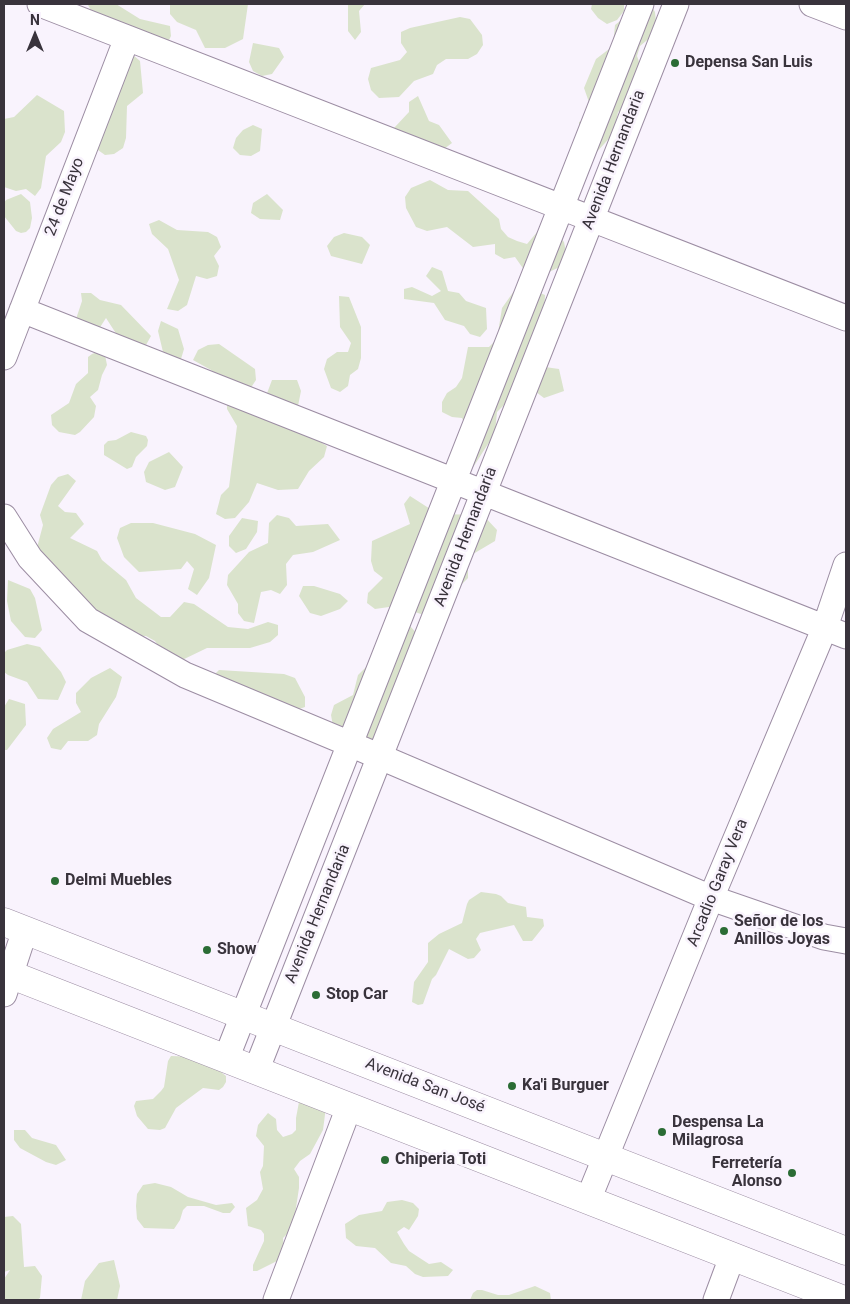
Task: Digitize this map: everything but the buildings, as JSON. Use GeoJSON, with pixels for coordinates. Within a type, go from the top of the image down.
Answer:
{"type":"FeatureCollection","features":[{"type":"Feature","properties":{"kind":"street"},"geometry":{"type":"LineString","coordinates":[[40,4],[846,318]]}},
{"type":"Feature","properties":{"kind":"street","name":"Avenida Hernandaria"},"geometry":{"type":"LineString","coordinates":[[226,1059],[641,4]]}},
{"type":"Feature","properties":{"kind":"street","name":"Avenida Hernandaria"},"geometry":{"type":"LineString","coordinates":[[256,1070],[676,4]]}},
{"type":"Feature","properties":{"kind":"street"},"geometry":{"type":"LineString","coordinates":[[812,4],[846,17]]}},
{"type":"Feature","properties":{"kind":"street","name":"24 de Mayo"},"geometry":{"type":"LineString","coordinates":[[4,356],[127,38]]}},
{"type":"Feature","properties":{"kind":"street"},"geometry":{"type":"LineString","coordinates":[[22,310],[836,631]]}},
{"type":"Feature","properties":{"kind":"street"},"geometry":{"type":"LineString","coordinates":[[4,517],[30,558],[88,620],[185,676],[350,744],[711,898],[824,937],[846,941]]}},
{"type":"Feature","properties":{"kind":"street","name":"Arcadio Garay Vera"},"geometry":{"type":"LineString","coordinates":[[588,1200],[711,898],[836,631],[846,565]]}},
{"type":"Feature","properties":{"kind":"street"},"geometry":{"type":"LineString","coordinates":[[15,926],[6,980],[256,1070],[844,1300]]}},
{"type":"Feature","properties":{"kind":"street","name":"Avenida San José"},"geometry":{"type":"LineString","coordinates":[[15,926],[846,1251]]}},
{"type":"Feature","properties":{"kind":"street"},"geometry":{"type":"LineString","coordinates":[[276,1300],[349,1107]]}},
{"type":"Feature","properties":{"kind":"street"},"geometry":{"type":"LineString","coordinates":[[716,1300],[732,1257]]}},
{"type":"Feature","properties":{"kind":"green space"},"geometry":{"type":"Polygon","coordinates":[[[89,4],[116,4],[140,19],[170,26],[171,36],[166,46],[156,45],[122,22],[93,14],[89,4]]]}},
{"type":"Feature","properties":{"kind":"green space"},"geometry":{"type":"Polygon","coordinates":[[[170,4],[248,4],[243,39],[225,48],[205,48],[196,30],[177,22],[170,14],[170,4]]]}},
{"type":"Feature","properties":{"kind":"green space"},"geometry":{"type":"Polygon","coordinates":[[[348,4],[365,4],[359,11],[361,32],[355,40],[348,31],[348,4]]]}},
{"type":"Feature","properties":{"kind":"green space"},"geometry":{"type":"Polygon","coordinates":[[[592,4],[624,4],[624,11],[617,20],[607,24],[598,18],[591,9],[592,4]]]}},
{"type":"Feature","properties":{"kind":"green space"},"geometry":{"type":"Polygon","coordinates":[[[650,4],[655,12],[657,32],[640,46],[637,56],[647,85],[646,95],[618,112],[614,133],[595,154],[579,144],[579,122],[589,118],[591,108],[584,88],[596,59],[613,46],[615,25],[640,5],[650,4]]]}},
{"type":"Feature","properties":{"kind":"green space"},"geometry":{"type":"Polygon","coordinates":[[[460,17],[470,19],[482,35],[483,45],[477,54],[468,59],[446,59],[437,65],[433,74],[414,81],[399,97],[379,98],[371,90],[368,79],[371,68],[400,60],[407,52],[401,43],[401,32],[410,28],[460,17]]]}},
{"type":"Feature","properties":{"kind":"green space"},"geometry":{"type":"Polygon","coordinates":[[[253,43],[279,48],[284,57],[272,74],[262,76],[253,71],[249,62],[253,43]]]}},
{"type":"Feature","properties":{"kind":"green space"},"geometry":{"type":"Polygon","coordinates":[[[132,54],[140,61],[143,93],[127,106],[126,138],[123,148],[114,154],[105,155],[88,143],[132,54]]]}},
{"type":"Feature","properties":{"kind":"green space"},"geometry":{"type":"Polygon","coordinates":[[[37,95],[64,111],[65,132],[61,142],[46,156],[41,188],[35,196],[26,189],[16,191],[4,187],[4,119],[14,117],[37,95]]]}},
{"type":"Feature","properties":{"kind":"green space"},"geometry":{"type":"Polygon","coordinates":[[[418,96],[429,121],[439,125],[452,143],[444,149],[396,138],[394,128],[409,112],[409,102],[418,96]]]}},
{"type":"Feature","properties":{"kind":"green space"},"geometry":{"type":"Polygon","coordinates":[[[253,125],[262,129],[260,151],[251,156],[240,155],[233,148],[236,138],[243,130],[253,125]]]}},
{"type":"Feature","properties":{"kind":"green space"},"geometry":{"type":"Polygon","coordinates":[[[430,180],[448,190],[468,191],[499,219],[501,229],[508,237],[517,241],[527,244],[538,231],[548,230],[557,234],[564,242],[568,263],[549,272],[527,274],[515,257],[504,259],[495,254],[495,244],[473,247],[447,227],[427,231],[416,227],[406,208],[405,197],[411,188],[430,180]]]}},
{"type":"Feature","properties":{"kind":"green space"},"geometry":{"type":"Polygon","coordinates":[[[21,194],[30,202],[32,218],[30,228],[26,232],[21,233],[16,231],[4,216],[4,203],[6,200],[21,194]]]}},
{"type":"Feature","properties":{"kind":"green space"},"geometry":{"type":"Polygon","coordinates":[[[267,194],[283,210],[280,220],[260,219],[251,213],[253,203],[267,194]]]}},
{"type":"Feature","properties":{"kind":"green space"},"geometry":{"type":"Polygon","coordinates":[[[159,220],[177,230],[208,232],[217,237],[221,247],[214,256],[219,266],[217,276],[207,279],[196,276],[187,305],[178,311],[167,309],[179,280],[168,249],[152,234],[149,224],[159,220]]]}},
{"type":"Feature","properties":{"kind":"green space"},"geometry":{"type":"Polygon","coordinates":[[[344,233],[362,237],[370,245],[362,264],[331,256],[327,246],[334,237],[344,233]]]}},
{"type":"Feature","properties":{"kind":"green space"},"geometry":{"type":"Polygon","coordinates":[[[432,267],[442,271],[448,291],[459,293],[466,301],[486,308],[487,329],[480,337],[470,334],[464,326],[445,320],[434,303],[404,299],[404,289],[412,287],[432,296],[441,291],[426,276],[432,267]]]}},
{"type":"Feature","properties":{"kind":"green space"},"geometry":{"type":"Polygon","coordinates":[[[523,286],[545,295],[543,336],[527,348],[538,366],[559,369],[564,391],[544,398],[528,386],[511,398],[497,412],[495,433],[472,469],[454,458],[466,427],[462,418],[452,417],[442,412],[442,402],[447,393],[456,387],[462,378],[468,347],[489,347],[497,339],[502,308],[514,291],[523,286]]]}},
{"type":"Feature","properties":{"kind":"green space"},"geometry":{"type":"Polygon","coordinates":[[[81,293],[91,293],[100,300],[121,305],[151,336],[146,345],[117,335],[106,318],[95,335],[75,322],[82,301],[81,293]]]}},
{"type":"Feature","properties":{"kind":"green space"},"geometry":{"type":"Polygon","coordinates":[[[339,296],[349,297],[361,327],[361,358],[358,369],[350,375],[348,386],[340,392],[331,388],[324,369],[327,359],[337,352],[348,352],[351,343],[340,327],[339,296]]]}},
{"type":"Feature","properties":{"kind":"green space"},"geometry":{"type":"Polygon","coordinates":[[[161,321],[178,329],[184,349],[181,359],[171,358],[163,352],[158,331],[161,321]]]}},
{"type":"Feature","properties":{"kind":"green space"},"geometry":{"type":"Polygon","coordinates":[[[219,344],[255,369],[256,380],[250,389],[232,394],[211,370],[193,360],[198,350],[208,345],[219,344]]]}},
{"type":"Feature","properties":{"kind":"green space"},"geometry":{"type":"Polygon","coordinates":[[[97,352],[105,355],[107,365],[98,390],[90,397],[96,406],[94,417],[75,435],[59,432],[52,425],[51,415],[69,403],[76,384],[88,373],[88,357],[97,352]]]}},
{"type":"Feature","properties":{"kind":"green space"},"geometry":{"type":"Polygon","coordinates":[[[272,380],[297,380],[301,391],[298,406],[266,396],[272,380]]]}},
{"type":"Feature","properties":{"kind":"green space"},"geometry":{"type":"Polygon","coordinates":[[[227,398],[327,446],[324,457],[309,471],[298,489],[278,490],[257,483],[249,502],[235,518],[225,519],[216,514],[221,495],[229,487],[237,426],[227,409],[227,398]]]}},
{"type":"Feature","properties":{"kind":"green space"},"geometry":{"type":"Polygon","coordinates":[[[131,432],[146,436],[148,440],[147,446],[136,457],[132,467],[127,469],[104,455],[104,445],[108,441],[116,440],[131,432]]]}},
{"type":"Feature","properties":{"kind":"green space"},"geometry":{"type":"Polygon","coordinates":[[[169,452],[183,467],[175,487],[165,490],[146,482],[144,472],[149,462],[169,452]]]}},
{"type":"Feature","properties":{"kind":"green space"},"geometry":{"type":"Polygon","coordinates":[[[68,474],[76,481],[58,506],[65,512],[76,513],[84,524],[70,538],[97,551],[102,560],[126,580],[136,598],[161,617],[170,617],[184,602],[194,604],[228,627],[248,629],[268,622],[278,625],[278,635],[270,642],[250,648],[207,648],[178,662],[168,660],[155,641],[146,636],[102,634],[35,555],[43,525],[40,515],[51,485],[58,477],[68,474]]]}},
{"type":"Feature","properties":{"kind":"green space"},"geometry":{"type":"Polygon","coordinates":[[[410,496],[438,514],[483,515],[497,530],[495,541],[468,557],[468,578],[454,592],[443,621],[396,606],[375,609],[367,603],[368,593],[383,578],[374,571],[371,561],[372,541],[410,524],[404,504],[410,496]]]}},
{"type":"Feature","properties":{"kind":"green space"},"geometry":{"type":"Polygon","coordinates":[[[277,515],[289,518],[296,526],[328,524],[340,540],[313,552],[293,555],[286,564],[287,585],[280,594],[271,590],[261,592],[254,623],[244,621],[238,613],[238,604],[227,585],[228,575],[249,552],[268,543],[269,523],[277,515]]]}},
{"type":"Feature","properties":{"kind":"green space"},"geometry":{"type":"Polygon","coordinates":[[[242,518],[258,521],[257,532],[246,549],[236,553],[229,546],[229,536],[242,518]]]}},
{"type":"Feature","properties":{"kind":"green space"},"geometry":{"type":"Polygon","coordinates":[[[131,523],[153,523],[195,534],[216,545],[209,578],[197,595],[188,589],[194,569],[187,561],[181,569],[139,572],[124,557],[117,538],[120,528],[131,523]]]}},
{"type":"Feature","properties":{"kind":"green space"},"geometry":{"type":"Polygon","coordinates":[[[8,580],[30,589],[35,598],[42,630],[35,638],[25,637],[11,621],[7,601],[8,580]]]}},
{"type":"Feature","properties":{"kind":"green space"},"geometry":{"type":"Polygon","coordinates":[[[303,586],[314,586],[340,594],[348,601],[340,609],[321,616],[310,613],[299,596],[303,586]]]}},
{"type":"Feature","properties":{"kind":"green space"},"geometry":{"type":"Polygon","coordinates":[[[409,625],[423,640],[407,654],[380,746],[333,726],[331,715],[334,705],[353,695],[358,675],[409,625]]]}},
{"type":"Feature","properties":{"kind":"green space"},"geometry":{"type":"Polygon","coordinates":[[[27,644],[40,647],[61,672],[66,682],[58,700],[38,699],[27,682],[4,672],[4,653],[7,650],[27,644]]]}},
{"type":"Feature","properties":{"kind":"green space"},"geometry":{"type":"Polygon","coordinates":[[[110,668],[122,677],[116,697],[99,724],[97,735],[88,741],[68,741],[61,750],[51,748],[47,738],[53,729],[81,712],[76,703],[76,693],[91,678],[110,668]]]}},
{"type":"Feature","properties":{"kind":"green space"},"geometry":{"type":"Polygon","coordinates":[[[219,670],[284,674],[295,678],[305,697],[305,707],[285,714],[211,678],[219,670]]]}},
{"type":"Feature","properties":{"kind":"green space"},"geometry":{"type":"Polygon","coordinates":[[[9,699],[25,704],[26,725],[7,750],[4,750],[4,707],[9,699]]]}},
{"type":"Feature","properties":{"kind":"green space"},"geometry":{"type":"Polygon","coordinates":[[[481,892],[496,894],[508,903],[526,907],[527,917],[543,919],[544,926],[532,941],[523,941],[514,925],[480,933],[476,939],[481,950],[474,958],[468,959],[449,949],[436,975],[432,979],[423,1004],[418,1005],[412,1002],[414,982],[428,962],[428,943],[439,934],[462,923],[469,900],[481,892]]]}},
{"type":"Feature","properties":{"kind":"green space"},"geometry":{"type":"Polygon","coordinates":[[[171,1056],[199,1057],[226,1076],[226,1082],[219,1090],[203,1088],[176,1108],[165,1128],[160,1130],[148,1129],[137,1116],[134,1106],[136,1101],[153,1099],[164,1087],[168,1061],[171,1056]]]}},
{"type":"Feature","properties":{"kind":"green space"},"geometry":{"type":"Polygon","coordinates":[[[299,1102],[326,1107],[323,1130],[310,1154],[300,1161],[294,1169],[299,1177],[299,1188],[294,1221],[289,1232],[283,1238],[285,1257],[257,1271],[253,1271],[253,1265],[264,1241],[264,1234],[261,1230],[248,1226],[246,1208],[257,1200],[263,1189],[260,1172],[263,1166],[264,1146],[256,1136],[258,1125],[268,1113],[276,1119],[277,1130],[283,1137],[292,1134],[296,1130],[299,1102]]]}},
{"type":"Feature","properties":{"kind":"green space"},"geometry":{"type":"Polygon","coordinates":[[[14,1130],[25,1130],[32,1138],[56,1145],[66,1160],[56,1165],[46,1162],[20,1148],[14,1140],[14,1130]]]}},
{"type":"Feature","properties":{"kind":"green space"},"geometry":{"type":"Polygon","coordinates":[[[155,1183],[171,1187],[188,1197],[216,1205],[232,1203],[235,1207],[230,1213],[223,1213],[204,1206],[187,1206],[183,1210],[180,1220],[174,1229],[144,1228],[137,1219],[137,1194],[143,1185],[155,1183]]]}},
{"type":"Feature","properties":{"kind":"green space"},"geometry":{"type":"Polygon","coordinates":[[[402,1200],[413,1203],[419,1209],[418,1216],[409,1230],[404,1227],[397,1232],[404,1244],[409,1251],[429,1264],[441,1262],[453,1270],[448,1276],[423,1277],[415,1274],[406,1266],[391,1263],[375,1248],[356,1246],[346,1238],[345,1224],[359,1215],[382,1211],[387,1202],[402,1200]]]}},
{"type":"Feature","properties":{"kind":"green space"},"geometry":{"type":"Polygon","coordinates":[[[13,1216],[21,1224],[24,1267],[35,1266],[42,1276],[40,1298],[37,1300],[4,1300],[4,1279],[10,1270],[4,1272],[4,1217],[13,1216]]]}},
{"type":"Feature","properties":{"kind":"green space"},"geometry":{"type":"Polygon","coordinates":[[[114,1260],[120,1286],[117,1300],[81,1300],[85,1281],[99,1263],[114,1260]]]}},
{"type":"Feature","properties":{"kind":"green space"},"geometry":{"type":"Polygon","coordinates":[[[535,1286],[550,1293],[551,1300],[470,1300],[473,1293],[477,1290],[498,1295],[509,1295],[535,1286]]]}},
{"type":"Feature","properties":{"kind":"place","name":"Depensa San Luis"},"geometry":{"type":"Point","coordinates":[675,63]}},
{"type":"Feature","properties":{"kind":"place","name":"Delmi Muebles"},"geometry":{"type":"Point","coordinates":[55,881]}},
{"type":"Feature","properties":{"kind":"place","name":"Señor de los Anillos Joyas"},"geometry":{"type":"Point","coordinates":[724,931]}},
{"type":"Feature","properties":{"kind":"place","name":"Show"},"geometry":{"type":"Point","coordinates":[207,950]}},
{"type":"Feature","properties":{"kind":"place","name":"Stop Car"},"geometry":{"type":"Point","coordinates":[316,995]}},
{"type":"Feature","properties":{"kind":"place","name":"Ka'i Burguer"},"geometry":{"type":"Point","coordinates":[512,1086]}},
{"type":"Feature","properties":{"kind":"place","name":"Despensa La Milagrosa"},"geometry":{"type":"Point","coordinates":[662,1132]}},
{"type":"Feature","properties":{"kind":"place","name":"Chiperia Toti"},"geometry":{"type":"Point","coordinates":[385,1160]}},
{"type":"Feature","properties":{"kind":"place","name":"Ferretería Alonso"},"geometry":{"type":"Point","coordinates":[792,1173]}}]}
